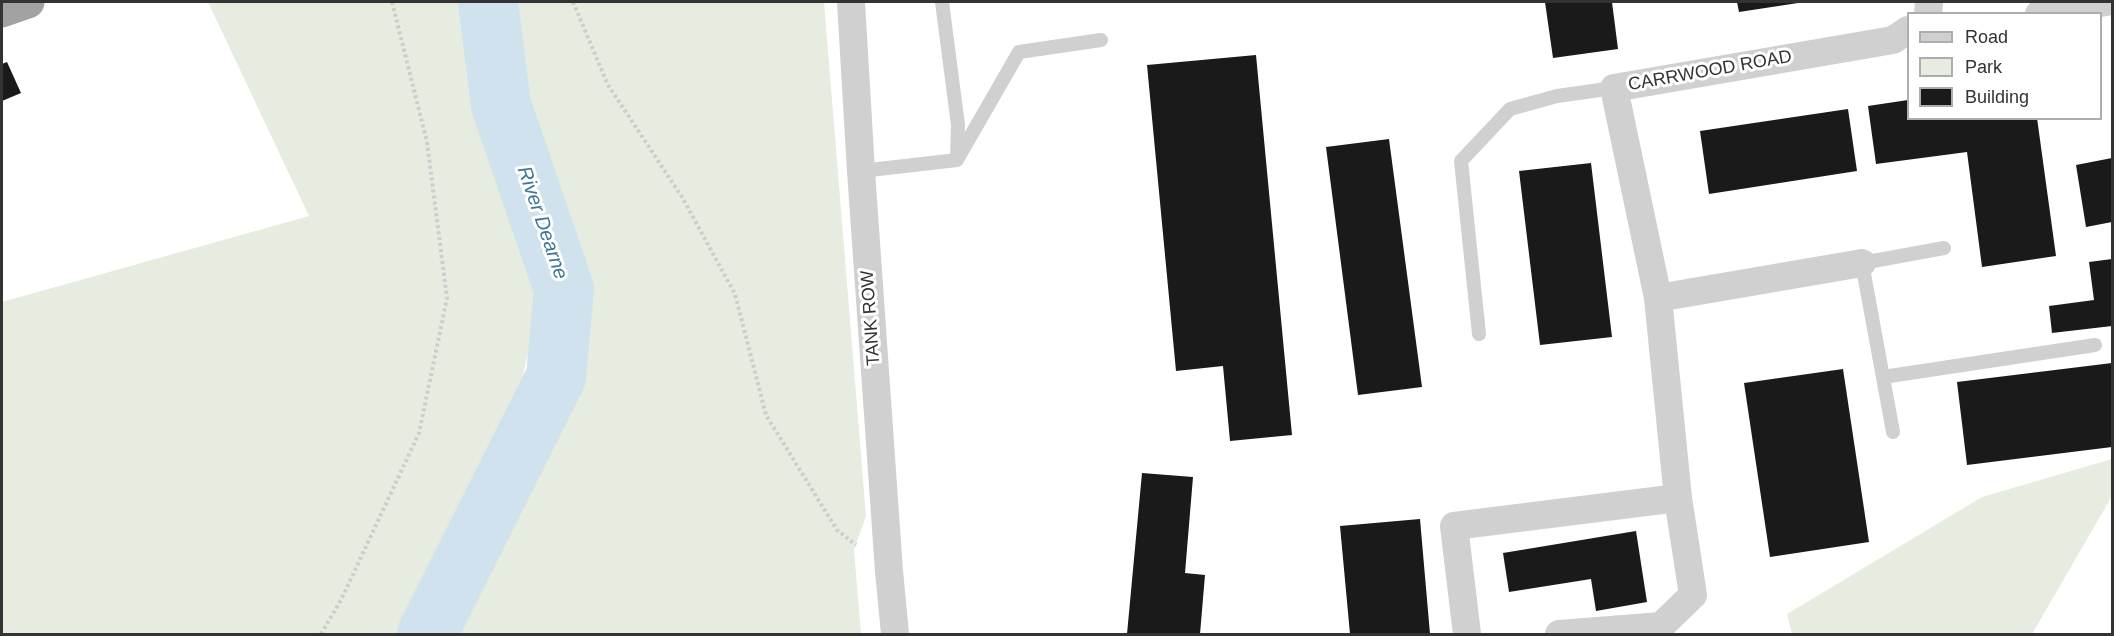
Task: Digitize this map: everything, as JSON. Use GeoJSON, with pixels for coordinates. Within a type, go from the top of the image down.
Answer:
{"type":"FeatureCollection","features":[{"type":"Feature","properties":{"kind":"highway"},"geometry":{"type":"LineString","coordinates":[[2,11],[28,2]]}},
{"type":"Feature","properties":{"kind":"street","name":"TANK ROW"},"geometry":{"type":"LineString","coordinates":[[851,2],[889,571],[896,634]]}},
{"type":"Feature","properties":{"kind":"street"},"geometry":{"type":"LineString","coordinates":[[2050,12],[2106,2]]}},
{"type":"Feature","properties":{"kind":"street","name":"CARRWOOD ROAD"},"geometry":{"type":"LineString","coordinates":[[1559,634],[1661,626],[1693,594],[1678,498],[1658,298],[1614,88],[1893,40],[1907,31]]}},
{"type":"Feature","properties":{"kind":"street"},"geometry":{"type":"LineString","coordinates":[[1658,298],[1862,263]]}},
{"type":"Feature","properties":{"kind":"street"},"geometry":{"type":"LineString","coordinates":[[1467,634],[1454,526],[1678,498]]}},
{"type":"Feature","properties":{"kind":"lane"},"geometry":{"type":"LineString","coordinates":[[942,2],[958,125],[957,160]]}},
{"type":"Feature","properties":{"kind":"lane"},"geometry":{"type":"LineString","coordinates":[[957,160],[1019,52],[1101,40]]}},
{"type":"Feature","properties":{"kind":"lane"},"geometry":{"type":"LineString","coordinates":[[1479,334],[1461,161],[1510,109],[1557,96],[1614,88]]}},
{"type":"Feature","properties":{"kind":"lane"},"geometry":{"type":"LineString","coordinates":[[861,171],[957,160]]}},
{"type":"Feature","properties":{"kind":"lane"},"geometry":{"type":"LineString","coordinates":[[1893,432],[1862,263],[1944,248]]}},
{"type":"Feature","properties":{"kind":"lane"},"geometry":{"type":"LineString","coordinates":[[1883,376],[2095,345]]}},
{"type":"Feature","properties":{"kind":"path"},"geometry":{"type":"LineString","coordinates":[[321,634],[340,600],[419,433],[447,298],[427,142],[393,2]]}},
{"type":"Feature","properties":{"kind":"path"},"geometry":{"type":"LineString","coordinates":[[573,2],[608,85],[682,197],[735,294],[766,415],[837,530],[889,571]]}},
{"type":"Feature","properties":{"kind":"green space"},"geometry":{"type":"Polygon","coordinates":[[[208,2],[471,2],[476,95],[544,286],[515,409],[399,634],[2,634],[2,302],[309,216],[208,2]]]}},
{"type":"Feature","properties":{"kind":"green space"},"geometry":{"type":"Polygon","coordinates":[[[500,2],[824,2],[866,516],[854,550],[861,634],[446,634],[569,379],[581,281],[520,96],[500,2]]]}},
{"type":"Feature","properties":{"kind":"green space"},"geometry":{"type":"Polygon","coordinates":[[[2112,459],[2112,496],[2032,634],[1792,634],[1787,614],[1982,497],[2112,459]]]}},
{"type":"Feature","properties":{"kind":"building"},"geometry":{"type":"Polygon","coordinates":[[[1545,2],[1612,2],[1618,49],[1553,58],[1545,2]]]}},
{"type":"Feature","properties":{"kind":"building"},"geometry":{"type":"Polygon","coordinates":[[[1737,2],[1798,2],[1798,3],[1739,12],[1737,2]]]}},
{"type":"Feature","properties":{"kind":"building"},"geometry":{"type":"Polygon","coordinates":[[[1256,55],[1292,435],[1230,441],[1223,366],[1176,371],[1147,65],[1256,55]]]}},
{"type":"Feature","properties":{"kind":"building"},"geometry":{"type":"Polygon","coordinates":[[[7,62],[21,93],[2,101],[2,64],[7,62]]]}},
{"type":"Feature","properties":{"kind":"building"},"geometry":{"type":"Polygon","coordinates":[[[1907,100],[1907,120],[2037,120],[2056,256],[1982,267],[1967,152],[1876,164],[1868,106],[1907,100]]]}},
{"type":"Feature","properties":{"kind":"building"},"geometry":{"type":"Polygon","coordinates":[[[1848,109],[1857,171],[1709,194],[1700,131],[1848,109]]]}},
{"type":"Feature","properties":{"kind":"building"},"geometry":{"type":"Polygon","coordinates":[[[1389,139],[1422,387],[1358,395],[1326,147],[1389,139]]]}},
{"type":"Feature","properties":{"kind":"building"},"geometry":{"type":"Polygon","coordinates":[[[2112,158],[2112,222],[2086,227],[2076,165],[2112,158]]]}},
{"type":"Feature","properties":{"kind":"building"},"geometry":{"type":"Polygon","coordinates":[[[1591,163],[1612,337],[1540,345],[1519,171],[1591,163]]]}},
{"type":"Feature","properties":{"kind":"building"},"geometry":{"type":"Polygon","coordinates":[[[2112,259],[2112,326],[2052,333],[2049,306],[2094,300],[2089,262],[2112,259]]]}},
{"type":"Feature","properties":{"kind":"building"},"geometry":{"type":"Polygon","coordinates":[[[2112,363],[2112,447],[1967,465],[1957,382],[2112,363]]]}},
{"type":"Feature","properties":{"kind":"building"},"geometry":{"type":"Polygon","coordinates":[[[1843,369],[1869,542],[1770,557],[1744,383],[1843,369]]]}},
{"type":"Feature","properties":{"kind":"building"},"geometry":{"type":"Polygon","coordinates":[[[1142,473],[1193,477],[1185,573],[1205,575],[1200,634],[1127,634],[1142,473]]]}},
{"type":"Feature","properties":{"kind":"building"},"geometry":{"type":"Polygon","coordinates":[[[1420,519],[1430,634],[1350,634],[1340,526],[1420,519]]]}},
{"type":"Feature","properties":{"kind":"building"},"geometry":{"type":"Polygon","coordinates":[[[1636,531],[1647,602],[1596,611],[1591,579],[1509,592],[1503,553],[1636,531]]]}},
{"type":"Feature","properties":{"kind":"waterway","name":"River Dearne"},"geometry":{"type":"LineString","coordinates":[[427,634],[556,377],[564,289],[501,105],[488,2]]}}]}
